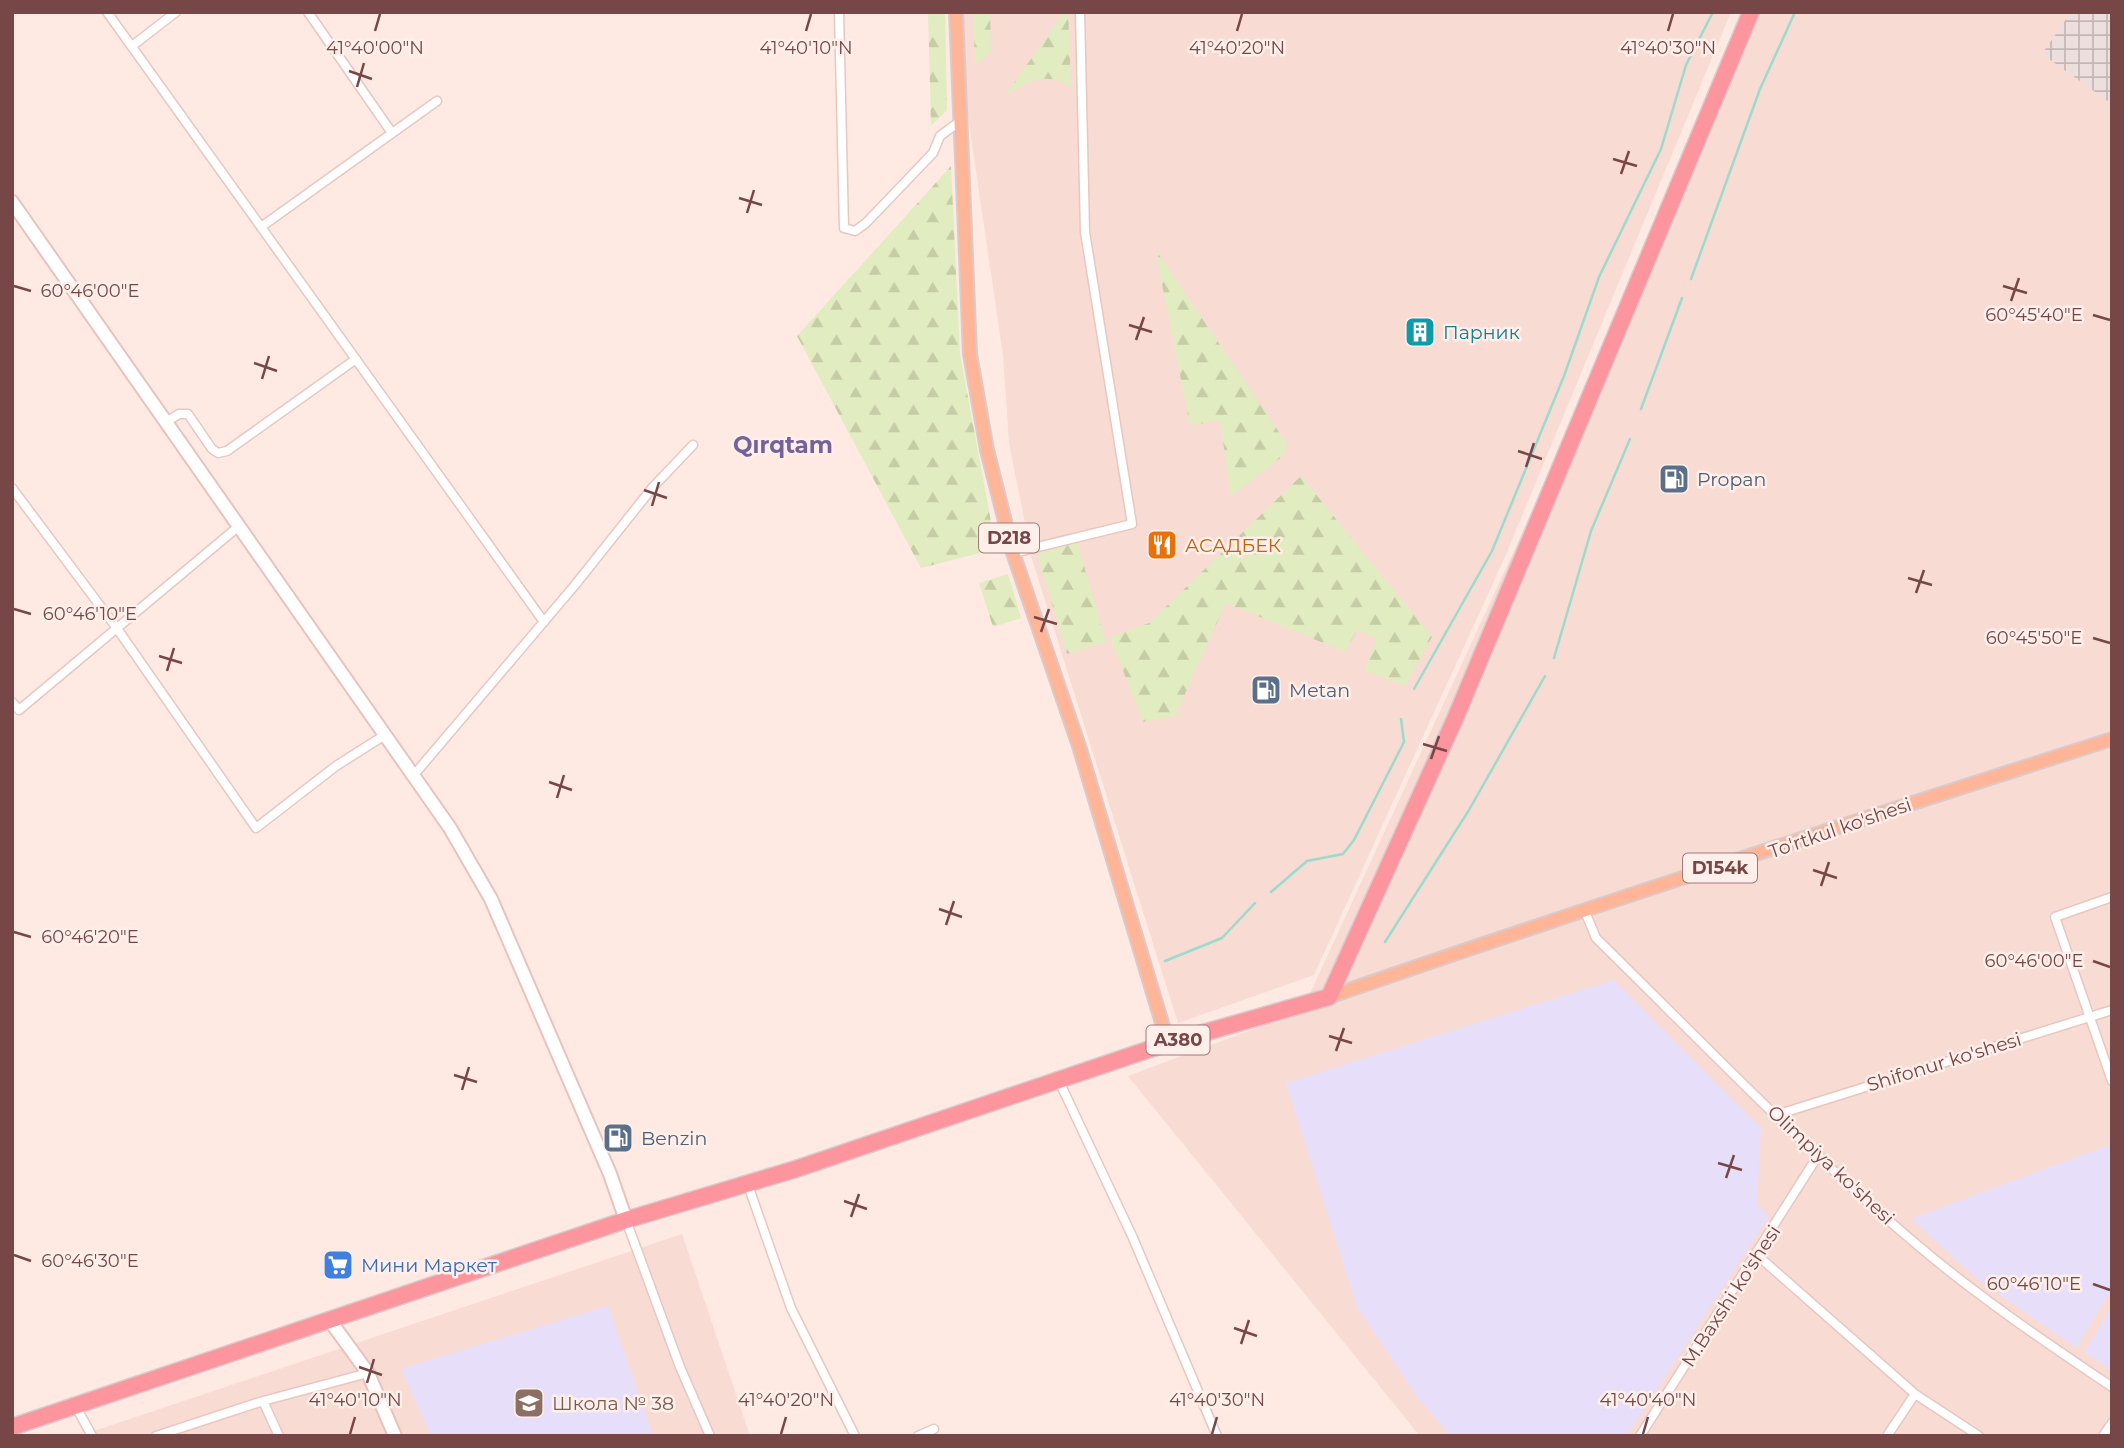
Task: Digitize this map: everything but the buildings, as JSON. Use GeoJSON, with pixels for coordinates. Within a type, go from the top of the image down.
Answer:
{"type":"FeatureCollection","features":[{"type":"Feature","properties":{"kind":"highway"},"geometry":{"type":"LineString","coordinates":[[1329,997],[1455,719],[1751,12]]}},
{"type":"Feature","properties":{"kind":"highway","name":"A380"},"geometry":{"type":"LineString","coordinates":[[12,1427],[331,1322],[626,1220],[748,1185],[1168,1044],[1329,997]]}},
{"type":"Feature","properties":{"kind":"main road","name":"D218"},"geometry":{"type":"LineString","coordinates":[[956,12],[970,354],[987,450],[1013,553],[1083,759],[1168,1044]]}},
{"type":"Feature","properties":{"kind":"main road","name":"To'rtkul ko'shesi"},"geometry":{"type":"LineString","coordinates":[[1329,997],[1584,909],[1731,864],[2112,739]]}},
{"type":"Feature","properties":{"kind":"street"},"geometry":{"type":"LineString","coordinates":[[107,12],[544,622]]}},
{"type":"Feature","properties":{"kind":"street"},"geometry":{"type":"LineString","coordinates":[[132,46],[176,12]]}},
{"type":"Feature","properties":{"kind":"street"},"geometry":{"type":"LineString","coordinates":[[308,12],[392,133]]}},
{"type":"Feature","properties":{"kind":"street"},"geometry":{"type":"LineString","coordinates":[[839,12],[844,228],[855,231],[866,223],[933,153],[940,136],[959,122]]}},
{"type":"Feature","properties":{"kind":"street"},"geometry":{"type":"LineString","coordinates":[[1013,553],[1132,524],[1085,232],[1080,12]]}},
{"type":"Feature","properties":{"kind":"street"},"geometry":{"type":"LineString","coordinates":[[261,228],[436,101]]}},
{"type":"Feature","properties":{"kind":"street"},"geometry":{"type":"LineString","coordinates":[[12,202],[450,828],[491,899],[610,1174],[680,1367],[710,1436]]}},
{"type":"Feature","properties":{"kind":"street"},"geometry":{"type":"LineString","coordinates":[[166,422],[179,414],[188,414],[212,449],[218,453],[227,451],[356,359]]}},
{"type":"Feature","properties":{"kind":"street"},"geometry":{"type":"LineString","coordinates":[[413,776],[544,622],[653,487],[693,444]]}},
{"type":"Feature","properties":{"kind":"street"},"geometry":{"type":"LineString","coordinates":[[12,488],[116,627],[256,828],[336,766],[385,735]]}},
{"type":"Feature","properties":{"kind":"street"},"geometry":{"type":"LineString","coordinates":[[12,702],[19,710],[239,526]]}},
{"type":"Feature","properties":{"kind":"street"},"geometry":{"type":"LineString","coordinates":[[2112,897],[2054,917],[2112,1081]]}},
{"type":"Feature","properties":{"kind":"street","name":"Olimpiya ko'shesi"},"geometry":{"type":"LineString","coordinates":[[1584,909],[1596,938],[1776,1115],[1913,1242],[2004,1314],[2112,1387]]}},
{"type":"Feature","properties":{"kind":"street","name":"Shifonur ko'shesi"},"geometry":{"type":"LineString","coordinates":[[1776,1115],[2112,1010]]}},
{"type":"Feature","properties":{"kind":"street"},"geometry":{"type":"LineString","coordinates":[[1059,1082],[1133,1238],[1217,1436]]}},
{"type":"Feature","properties":{"kind":"street","name":"M.Baxshi ko'shesi"},"geometry":{"type":"LineString","coordinates":[[1640,1436],[1819,1154]]}},
{"type":"Feature","properties":{"kind":"street"},"geometry":{"type":"LineString","coordinates":[[748,1185],[791,1308],[855,1436]]}},
{"type":"Feature","properties":{"kind":"street"},"geometry":{"type":"LineString","coordinates":[[1757,1255],[1915,1394],[1979,1436]]}},
{"type":"Feature","properties":{"kind":"street"},"geometry":{"type":"LineString","coordinates":[[331,1322],[368,1373],[395,1436]]}},
{"type":"Feature","properties":{"kind":"street"},"geometry":{"type":"LineString","coordinates":[[156,1436],[263,1401],[368,1373]]}},
{"type":"Feature","properties":{"kind":"street"},"geometry":{"type":"LineString","coordinates":[[1887,1436],[1915,1394]]}},
{"type":"Feature","properties":{"kind":"street"},"geometry":{"type":"LineString","coordinates":[[263,1401],[279,1436]]}},
{"type":"Feature","properties":{"kind":"street"},"geometry":{"type":"LineString","coordinates":[[75,1405],[92,1436]]}},
{"type":"Feature","properties":{"kind":"street"},"geometry":{"type":"LineString","coordinates":[[2103,1436],[2112,1423]]}},
{"type":"Feature","properties":{"kind":"street"},"geometry":{"type":"LineString","coordinates":[[918,1436],[934,1429]]}},
{"type":"Feature","properties":{"kind":"shaded area"},"geometry":{"type":"Polygon","coordinates":[[[963,12],[1731,12],[1504,559],[1314,975],[1178,1023],[1032,559],[1009,443],[1003,355],[965,96],[963,12]]]}},
{"type":"Feature","properties":{"kind":"shaded area"},"geometry":{"type":"Polygon","coordinates":[[[1756,12],[2112,12],[2112,1436],[1420,1436],[1128,1076],[1302,1011],[1697,153],[1756,12]]]}},
{"type":"Feature","properties":{"kind":"shaded area"},"geometry":{"type":"Polygon","coordinates":[[[2071,12],[2112,12],[2112,104],[2042,54],[2071,12]]]}},
{"type":"Feature","properties":{"kind":"shaded area"},"geometry":{"type":"Polygon","coordinates":[[[1614,980],[1761,1128],[1757,1204],[1769,1216],[1627,1436],[1451,1436],[1418,1398],[1357,1307],[1286,1083],[1614,980]]]}},
{"type":"Feature","properties":{"kind":"shaded area"},"geometry":{"type":"Polygon","coordinates":[[[2112,1144],[2112,1288],[2076,1348],[1978,1280],[1911,1219],[2112,1144]]]}},
{"type":"Feature","properties":{"kind":"shaded area"},"geometry":{"type":"Polygon","coordinates":[[[682,1234],[750,1436],[79,1436],[682,1234]]]}},
{"type":"Feature","properties":{"kind":"shaded area","name":"Школа № 38"},"geometry":{"type":"Polygon","coordinates":[[[608,1306],[653,1436],[431,1436],[401,1369],[608,1306]]]}},
{"type":"Feature","properties":{"kind":"shaded area"},"geometry":{"type":"Polygon","coordinates":[[[2112,1307],[2112,1371],[2084,1352],[2112,1307]]]}},
{"type":"Feature","properties":{"kind":"green space"},"geometry":{"type":"Polygon","coordinates":[[[928,12],[945,12],[947,110],[931,126],[928,12]]]}},
{"type":"Feature","properties":{"kind":"green space"},"geometry":{"type":"Polygon","coordinates":[[[973,12],[990,12],[991,51],[975,65],[973,12]]]}},
{"type":"Feature","properties":{"kind":"green space"},"geometry":{"type":"Polygon","coordinates":[[[1064,12],[1068,12],[1071,88],[1054,79],[1037,80],[1004,97],[1064,12]]]}},
{"type":"Feature","properties":{"kind":"green space"},"geometry":{"type":"Polygon","coordinates":[[[951,166],[960,354],[996,549],[921,568],[797,336],[951,166]]]}},
{"type":"Feature","properties":{"kind":"green space"},"geometry":{"type":"Polygon","coordinates":[[[1155,249],[1287,444],[1283,456],[1231,496],[1220,421],[1190,425],[1155,249]]]}},
{"type":"Feature","properties":{"kind":"green space"},"geometry":{"type":"Polygon","coordinates":[[[1301,476],[1432,637],[1405,686],[1364,670],[1377,639],[1357,630],[1345,652],[1226,603],[1175,716],[1143,722],[1110,637],[1149,623],[1301,476]]]}},
{"type":"Feature","properties":{"kind":"green space"},"geometry":{"type":"Polygon","coordinates":[[[1077,542],[1106,642],[1067,654],[1037,554],[1077,542]]]}},
{"type":"Feature","properties":{"kind":"green space"},"geometry":{"type":"Polygon","coordinates":[[[1008,574],[1021,618],[993,627],[979,583],[1008,574]]]}},
{"type":"Feature","properties":{"kind":"waterway"},"geometry":{"type":"LineString","coordinates":[[1414,689],[1492,551],[1564,376],[1599,277],[1661,149],[1686,65],[1713,12]]}},
{"type":"Feature","properties":{"kind":"waterway"},"geometry":{"type":"LineString","coordinates":[[1691,279],[1760,89],[1795,12]]}},
{"type":"Feature","properties":{"kind":"waterway"},"geometry":{"type":"LineString","coordinates":[[1641,409],[1682,298]]}},
{"type":"Feature","properties":{"kind":"waterway"},"geometry":{"type":"LineString","coordinates":[[1554,658],[1591,531],[1630,439]]}},
{"type":"Feature","properties":{"kind":"waterway"},"geometry":{"type":"LineString","coordinates":[[1385,942],[1469,810],[1545,676]]}},
{"type":"Feature","properties":{"kind":"waterway"},"geometry":{"type":"LineString","coordinates":[[1271,892],[1307,861],[1343,854],[1354,840],[1404,742],[1401,719]]}},
{"type":"Feature","properties":{"kind":"waterway"},"geometry":{"type":"LineString","coordinates":[[1165,961],[1222,938],[1255,903]]}},
{"type":"Feature","properties":{"kind":"place","name":"Парник"},"geometry":{"type":"Point","coordinates":[1420,332]}},
{"type":"Feature","properties":{"kind":"place","name":"Propan"},"geometry":{"type":"Point","coordinates":[1674,479]}},
{"type":"Feature","properties":{"kind":"place","name":"АСАДБЕК"},"geometry":{"type":"Point","coordinates":[1162,545]}},
{"type":"Feature","properties":{"kind":"place","name":"Metan"},"geometry":{"type":"Point","coordinates":[1266,690]}},
{"type":"Feature","properties":{"kind":"place","name":"Benzin"},"geometry":{"type":"Point","coordinates":[618,1138]}},
{"type":"Feature","properties":{"kind":"place","name":"Мини Маркет"},"geometry":{"type":"Point","coordinates":[338,1265]}},
{"type":"Feature","properties":{"kind":"place","name":"Школа № 38"},"geometry":{"type":"Point","coordinates":[529,1403]}},
{"type":"Feature","properties":{"kind":"district","name":"Qırqtam"},"geometry":{"type":"Point","coordinates":[783,445]}}]}
